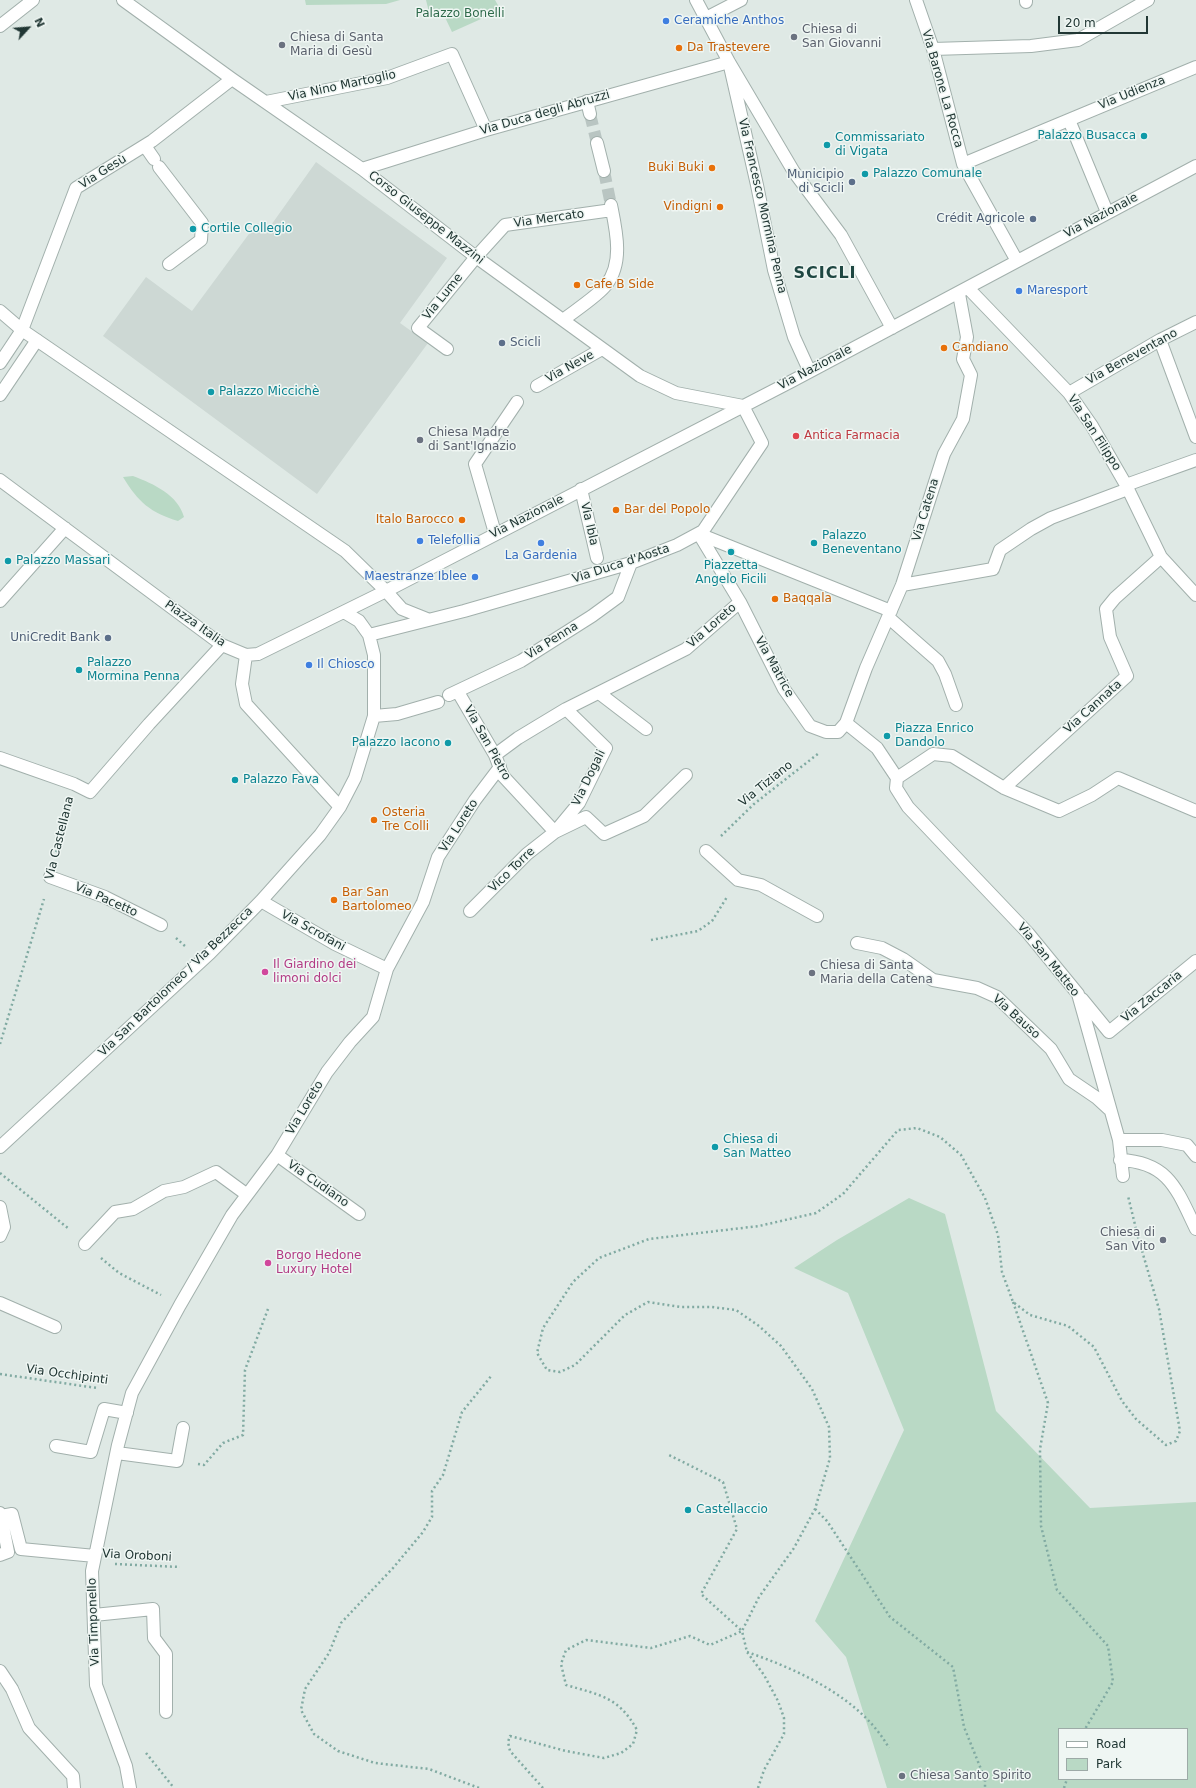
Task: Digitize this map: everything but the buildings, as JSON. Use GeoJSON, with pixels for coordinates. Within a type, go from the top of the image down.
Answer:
{"type":"FeatureCollection","features":[{"type":"Feature","properties":{"kind":"street"},"geometry":{"type":"LineString","coordinates":[[0,26],[33,0]]}},
{"type":"Feature","properties":{"kind":"street","name":"Corso Giuseppe Mazzini"},"geometry":{"type":"LineString","coordinates":[[123,0],[232,79],[362,168],[476,257],[640,376],[676,393],[743,406]]}},
{"type":"Feature","properties":{"kind":"street","name":"Via Francesco Mormina Penna"},"geometry":{"type":"LineString","coordinates":[[696,0],[729,62],[794,172],[841,235],[892,328]]}},
{"type":"Feature","properties":{"kind":"street"},"geometry":{"type":"LineString","coordinates":[[706,18],[740,0]]}},
{"type":"Feature","properties":{"kind":"street","name":"Via Barone La Rocca"},"geometry":{"type":"LineString","coordinates":[[916,0],[933,49],[964,164],[1017,261]]}},
{"type":"Feature","properties":{"kind":"street"},"geometry":{"type":"LineString","coordinates":[[933,49],[1031,46],[1078,40],[1133,4],[1148,0]]}},
{"type":"Feature","properties":{"kind":"street","name":"Via Nino Martoglio"},"geometry":{"type":"LineString","coordinates":[[266,102],[387,78],[452,54],[486,130]]}},
{"type":"Feature","properties":{"kind":"street","name":"Via Francesco Mormina Penna"},"geometry":{"type":"LineString","coordinates":[[729,62],[757,185],[774,270],[794,337],[809,370]]}},
{"type":"Feature","properties":{"kind":"street","name":"Via Duca degli Abruzzi"},"geometry":{"type":"LineString","coordinates":[[362,168],[486,130],[729,62]]}},
{"type":"Feature","properties":{"kind":"street","name":"Via Udienza"},"geometry":{"type":"LineString","coordinates":[[964,164],[1196,67]]}},
{"type":"Feature","properties":{"kind":"street","name":"Via Gesù"},"geometry":{"type":"LineString","coordinates":[[0,363],[22,330],[76,188],[145,146],[232,79]]}},
{"type":"Feature","properties":{"kind":"street"},"geometry":{"type":"LineString","coordinates":[[587,101],[590,114]]}},
{"type":"Feature","properties":{"kind":"street"},"geometry":{"type":"LineString","coordinates":[[1068,120],[1107,212]]}},
{"type":"Feature","properties":{"kind":"street"},"geometry":{"type":"LineString","coordinates":[[597,143],[604,171]]}},
{"type":"Feature","properties":{"kind":"street"},"geometry":{"type":"LineString","coordinates":[[145,146],[156,163],[202,223],[201,240],[169,264]]}},
{"type":"Feature","properties":{"kind":"street","name":"Via Nazionale"},"geometry":{"type":"LineString","coordinates":[[386,591],[431,566],[963,291],[1107,212],[1196,166]]}},
{"type":"Feature","properties":{"kind":"street","name":"Via Mercato"},"geometry":{"type":"LineString","coordinates":[[476,257],[505,225],[612,208],[617,250],[616,266],[606,286],[563,320]]}},
{"type":"Feature","properties":{"kind":"street","name":"Via Lume"},"geometry":{"type":"LineString","coordinates":[[447,349],[418,328],[476,257]]}},
{"type":"Feature","properties":{"kind":"street","name":"Via San Filippo"},"geometry":{"type":"LineString","coordinates":[[963,291],[1068,393],[1092,426],[1127,487],[1161,557],[1196,595]]}},
{"type":"Feature","properties":{"kind":"street","name":"Via Catena"},"geometry":{"type":"LineString","coordinates":[[842,728],[902,585],[944,454],[963,419],[971,375],[963,359],[967,337],[963,291]]}},
{"type":"Feature","properties":{"kind":"street"},"geometry":{"type":"LineString","coordinates":[[0,311],[36,340],[345,551],[386,591],[402,609],[427,620]]}},
{"type":"Feature","properties":{"kind":"street","name":"Via Beneventano"},"geometry":{"type":"LineString","coordinates":[[1068,393],[1160,340],[1196,322]]}},
{"type":"Feature","properties":{"kind":"street"},"geometry":{"type":"LineString","coordinates":[[0,395],[36,340]]}},
{"type":"Feature","properties":{"kind":"street"},"geometry":{"type":"LineString","coordinates":[[1160,340],[1196,437]]}},
{"type":"Feature","properties":{"kind":"street","name":"Via Neve"},"geometry":{"type":"LineString","coordinates":[[537,386],[602,349]]}},
{"type":"Feature","properties":{"kind":"street"},"geometry":{"type":"LineString","coordinates":[[495,533],[475,464],[517,402]]}},
{"type":"Feature","properties":{"kind":"street","name":"Via Duca d'Aosta"},"geometry":{"type":"LineString","coordinates":[[369,635],[464,611],[631,563],[677,545],[699,534],[762,443],[743,406]]}},
{"type":"Feature","properties":{"kind":"street"},"geometry":{"type":"LineString","coordinates":[[902,585],[993,568],[1000,550],[1031,529],[1051,518],[1196,460]]}},
{"type":"Feature","properties":{"kind":"street","name":"Piazza Italia"},"geometry":{"type":"LineString","coordinates":[[0,480],[222,645],[246,655]]}},
{"type":"Feature","properties":{"kind":"street","name":"Via Ibla"},"geometry":{"type":"LineString","coordinates":[[581,489],[597,558]]}},
{"type":"Feature","properties":{"kind":"street"},"geometry":{"type":"LineString","coordinates":[[0,601],[65,528]]}},
{"type":"Feature","properties":{"kind":"street"},"geometry":{"type":"LineString","coordinates":[[699,534],[795,572],[890,614],[938,662],[945,674],[956,705]]}},
{"type":"Feature","properties":{"kind":"street","name":"Via Matrice"},"geometry":{"type":"LineString","coordinates":[[699,534],[740,602],[784,689],[810,726],[826,732],[842,728]]}},
{"type":"Feature","properties":{"kind":"street","name":"Via Cannata"},"geometry":{"type":"LineString","coordinates":[[1004,788],[1127,676],[1110,637],[1106,609],[1115,598],[1161,557]]}},
{"type":"Feature","properties":{"kind":"street","name":"Via Penna"},"geometry":{"type":"LineString","coordinates":[[454,693],[521,661],[618,597],[631,563]]}},
{"type":"Feature","properties":{"kind":"street"},"geometry":{"type":"LineString","coordinates":[[340,806],[246,704],[242,684],[246,655],[258,654],[386,591]]}},
{"type":"Feature","properties":{"kind":"street","name":"Via Loreto"},"geometry":{"type":"LineString","coordinates":[[495,755],[518,738],[566,709],[599,693],[612,684],[686,649],[740,602]]}},
{"type":"Feature","properties":{"kind":"street"},"geometry":{"type":"LineString","coordinates":[[344,612],[359,621],[369,635]]}},
{"type":"Feature","properties":{"kind":"street","name":"Via San Bartolomeo / Via Bezzecca"},"geometry":{"type":"LineString","coordinates":[[0,1147],[202,960],[261,901],[320,835],[340,806],[355,778],[374,716],[374,655],[369,635]]}},
{"type":"Feature","properties":{"kind":"street","name":"Via Castellana"},"geometry":{"type":"LineString","coordinates":[[74,784],[90,792],[149,724],[222,645]]}},
{"type":"Feature","properties":{"kind":"street","name":"Via San Pietro"},"geometry":{"type":"LineString","coordinates":[[454,693],[495,755],[503,776],[555,832]]}},
{"type":"Feature","properties":{"kind":"street"},"geometry":{"type":"LineString","coordinates":[[599,693],[646,729]]}},
{"type":"Feature","properties":{"kind":"street"},"geometry":{"type":"LineString","coordinates":[[374,716],[397,714],[438,702]]}},
{"type":"Feature","properties":{"kind":"street","name":"Via Dogali"},"geometry":{"type":"LineString","coordinates":[[555,832],[579,803],[606,748],[566,709]]}},
{"type":"Feature","properties":{"kind":"street"},"geometry":{"type":"LineString","coordinates":[[842,728],[877,748],[897,778],[933,754],[952,756],[1004,788],[1059,811],[1092,796],[1118,778],[1196,811]]}},
{"type":"Feature","properties":{"kind":"street"},"geometry":{"type":"LineString","coordinates":[[0,758],[74,784]]}},
{"type":"Feature","properties":{"kind":"street","name":"Via Loreto"},"geometry":{"type":"LineString","coordinates":[[117,1453],[132,1393],[180,1305],[232,1215],[246,1194],[277,1155],[327,1072],[350,1042],[373,1017],[387,969],[423,902],[438,857],[475,800],[500,767]]}},
{"type":"Feature","properties":{"kind":"street"},"geometry":{"type":"LineString","coordinates":[[555,832],[586,817],[604,834],[644,816],[686,775]]}},
{"type":"Feature","properties":{"kind":"street","name":"Via San Matteo"},"geometry":{"type":"LineString","coordinates":[[897,778],[896,788],[908,807],[1028,933],[1078,994],[1109,1109],[1119,1140],[1120,1160],[1123,1176]]}},
{"type":"Feature","properties":{"kind":"street","name":"Vico Torre"},"geometry":{"type":"LineString","coordinates":[[470,911],[527,854],[555,832]]}},
{"type":"Feature","properties":{"kind":"street"},"geometry":{"type":"LineString","coordinates":[[706,851],[738,880],[760,885],[817,916]]}},
{"type":"Feature","properties":{"kind":"street","name":"Via Pacetto"},"geometry":{"type":"LineString","coordinates":[[50,877],[105,897],[161,925]]}},
{"type":"Feature","properties":{"kind":"street","name":"Via Scrofani"},"geometry":{"type":"LineString","coordinates":[[261,901],[335,944],[387,969]]}},
{"type":"Feature","properties":{"kind":"street","name":"Via Bauso"},"geometry":{"type":"LineString","coordinates":[[857,943],[882,948],[903,959],[933,980],[977,988],[997,997],[1051,1049],[1069,1079],[1098,1098],[1109,1109]]}},
{"type":"Feature","properties":{"kind":"street","name":"Via Zaccaria"},"geometry":{"type":"LineString","coordinates":[[1078,994],[1109,1032],[1196,961]]}},
{"type":"Feature","properties":{"kind":"street"},"geometry":{"type":"LineString","coordinates":[[1119,1140],[1162,1140],[1187,1145],[1196,1156]]}},
{"type":"Feature","properties":{"kind":"street","name":"Via Cudiano"},"geometry":{"type":"LineString","coordinates":[[277,1155],[359,1214]]}},
{"type":"Feature","properties":{"kind":"street"},"geometry":{"type":"LineString","coordinates":[[1120,1160],[1135,1161],[1156,1170],[1173,1182],[1196,1229]]}},
{"type":"Feature","properties":{"kind":"street"},"geometry":{"type":"LineString","coordinates":[[85,1244],[115,1212],[133,1209],[164,1191],[184,1188],[216,1172],[246,1194]]}},
{"type":"Feature","properties":{"kind":"street"},"geometry":{"type":"LineString","coordinates":[[0,1207],[4,1227],[0,1236]]}},
{"type":"Feature","properties":{"kind":"street"},"geometry":{"type":"LineString","coordinates":[[0,1303],[55,1327]]}},
{"type":"Feature","properties":{"kind":"street"},"geometry":{"type":"LineString","coordinates":[[56,1446],[91,1452],[104,1409],[127,1414]]}},
{"type":"Feature","properties":{"kind":"street"},"geometry":{"type":"LineString","coordinates":[[117,1453],[177,1462],[183,1428]]}},
{"type":"Feature","properties":{"kind":"street","name":"Via Timponello"},"geometry":{"type":"LineString","coordinates":[[117,1453],[102,1517],[92,1571],[96,1685],[126,1766],[130,1788]]}},
{"type":"Feature","properties":{"kind":"street"},"geometry":{"type":"LineString","coordinates":[[0,1555],[8,1552],[0,1515],[12,1514],[21,1549],[95,1560]]}},
{"type":"Feature","properties":{"kind":"street"},"geometry":{"type":"LineString","coordinates":[[94,1615],[153,1609],[154,1638],[166,1654],[166,1712]]}},
{"type":"Feature","properties":{"kind":"street"},"geometry":{"type":"LineString","coordinates":[[1,1672],[12,1689],[29,1728],[73,1776],[74,1788]]}},
{"type":"Feature","properties":{"kind":"path","name":"Via Tiziano"},"geometry":{"type":"LineString","coordinates":[[706,851],[754,804],[823,751],[842,728]]}},
{"type":"Feature","properties":{"kind":"path","name":"Via Castellana"},"geometry":{"type":"LineString","coordinates":[[0,1044],[50,877],[74,784]]}},
{"type":"Feature","properties":{"kind":"path"},"geometry":{"type":"LineString","coordinates":[[651,940],[698,931],[712,921],[738,880]]}},
{"type":"Feature","properties":{"kind":"path"},"geometry":{"type":"LineString","coordinates":[[161,925],[202,960]]}},
{"type":"Feature","properties":{"kind":"path"},"geometry":{"type":"LineString","coordinates":[[543,1788],[510,1751],[508,1742],[510,1736],[566,1751],[604,1758],[621,1753],[633,1744],[637,1730],[629,1715],[605,1696],[566,1685],[561,1664],[566,1650],[586,1640],[651,1648],[690,1636],[710,1645],[742,1631],[759,1597],[794,1548],[815,1509],[830,1458],[829,1427],[812,1389],[781,1346],[759,1326],[736,1310],[712,1306],[681,1307],[648,1302],[625,1315],[575,1365],[560,1372],[547,1370],[537,1353],[543,1328],[572,1282],[599,1258],[649,1239],[759,1226],[816,1213],[843,1194],[898,1130],[917,1128],[940,1137],[961,1155],[985,1198],[998,1235],[1002,1272],[1048,1403],[1040,1448],[1041,1526],[1057,1590],[1108,1646],[1113,1682],[1086,1728]]}},
{"type":"Feature","properties":{"kind":"path"},"geometry":{"type":"LineString","coordinates":[[1013,1302],[1030,1315],[1068,1326],[1094,1347],[1122,1401],[1136,1419],[1166,1446],[1176,1441],[1180,1431],[1159,1309],[1138,1237],[1123,1176]]}},
{"type":"Feature","properties":{"kind":"path"},"geometry":{"type":"LineString","coordinates":[[177,1462],[204,1465],[223,1443],[243,1435],[244,1370],[268,1309]]}},
{"type":"Feature","properties":{"kind":"path","name":"Via Occhipinti"},"geometry":{"type":"LineString","coordinates":[[0,1374],[132,1393]]}},
{"type":"Feature","properties":{"kind":"path"},"geometry":{"type":"LineString","coordinates":[[479,1788],[429,1769],[375,1763],[338,1751],[314,1734],[302,1710],[304,1689],[329,1653],[341,1623],[393,1568],[423,1532],[432,1516],[432,1492],[443,1475],[462,1412],[492,1375]]}},
{"type":"Feature","properties":{"kind":"path"},"geometry":{"type":"LineString","coordinates":[[667,1454],[723,1482],[737,1529],[701,1594],[742,1631],[746,1652],[764,1675],[778,1701],[784,1718],[784,1734],[764,1770],[758,1788]]}},
{"type":"Feature","properties":{"kind":"path"},"geometry":{"type":"LineString","coordinates":[[815,1509],[827,1521],[890,1617],[953,1667],[964,1727],[985,1779],[985,1788]]}},
{"type":"Feature","properties":{"kind":"path","name":"Via Oroboni"},"geometry":{"type":"LineString","coordinates":[[95,1560],[180,1567]]}},
{"type":"Feature","properties":{"kind":"path"},"geometry":{"type":"LineString","coordinates":[[746,1652],[783,1664],[836,1692],[880,1732],[889,1748]]}},
{"type":"Feature","properties":{"kind":"shaded area"},"geometry":{"type":"Polygon","coordinates":[[[316,162],[447,258],[400,323],[428,343],[317,494],[103,336],[146,277],[192,311],[257,223],[269,228],[316,162]]]}},
{"type":"Feature","properties":{"kind":"green space","name":"Palazzo Bonelli"},"geometry":{"type":"Polygon","coordinates":[[[305,0],[400,0],[386,4],[306,5],[305,0]]]}},
{"type":"Feature","properties":{"kind":"green space","name":"Palazzo Bonelli"},"geometry":{"type":"Polygon","coordinates":[[[426,0],[495,0],[499,7],[481,19],[452,32],[441,9],[429,12],[426,0]]]}},
{"type":"Feature","properties":{"kind":"green space"},"geometry":{"type":"Polygon","coordinates":[[[133,476],[157,487],[171,496],[181,509],[184,517],[178,521],[168,518],[146,505],[134,493],[123,477],[133,476]]]}},
{"type":"Feature","properties":{"kind":"green space"},"geometry":{"type":"Polygon","coordinates":[[[909,1198],[945,1214],[996,1411],[1090,1508],[1196,1502],[1196,1788],[887,1788],[846,1657],[815,1621],[904,1430],[848,1293],[794,1268],[837,1240],[909,1198]]]}},
{"type":"Feature","properties":{"kind":"tunnel"},"geometry":{"type":"LineString","coordinates":[[590,114],[597,143]]}},
{"type":"Feature","properties":{"kind":"tunnel"},"geometry":{"type":"LineString","coordinates":[[604,171],[611,205]]}},
{"type":"Feature","properties":{"kind":"place","name":"Ceramiche Anthos"},"geometry":{"type":"Point","coordinates":[666,21]}},
{"type":"Feature","properties":{"kind":"place","name":"Chiesa di San Giovanni"},"geometry":{"type":"Point","coordinates":[794,37]}},
{"type":"Feature","properties":{"kind":"place","name":"Chiesa di Santa Maria di Gesù"},"geometry":{"type":"Point","coordinates":[282,45]}},
{"type":"Feature","properties":{"kind":"place","name":"Da Trastevere"},"geometry":{"type":"Point","coordinates":[679,48]}},
{"type":"Feature","properties":{"kind":"place","name":"Palazzo Busacca"},"geometry":{"type":"Point","coordinates":[1144,136]}},
{"type":"Feature","properties":{"kind":"place","name":"Commissariato di Vigata"},"geometry":{"type":"Point","coordinates":[827,145]}},
{"type":"Feature","properties":{"kind":"place","name":"Buki Buki"},"geometry":{"type":"Point","coordinates":[712,168]}},
{"type":"Feature","properties":{"kind":"place","name":"Palazzo Comunale"},"geometry":{"type":"Point","coordinates":[865,174]}},
{"type":"Feature","properties":{"kind":"place","name":"Municipio di Scicli"},"geometry":{"type":"Point","coordinates":[852,182]}},
{"type":"Feature","properties":{"kind":"place","name":"Vindigni"},"geometry":{"type":"Point","coordinates":[720,207]}},
{"type":"Feature","properties":{"kind":"place","name":"Crédit Agricole"},"geometry":{"type":"Point","coordinates":[1033,219]}},
{"type":"Feature","properties":{"kind":"place","name":"Cortile Collegio"},"geometry":{"type":"Point","coordinates":[193,229]}},
{"type":"Feature","properties":{"kind":"place","name":"Cafe B Side"},"geometry":{"type":"Point","coordinates":[577,285]}},
{"type":"Feature","properties":{"kind":"place","name":"Maresport"},"geometry":{"type":"Point","coordinates":[1019,291]}},
{"type":"Feature","properties":{"kind":"place","name":"Scicli"},"geometry":{"type":"Point","coordinates":[502,343]}},
{"type":"Feature","properties":{"kind":"place","name":"Candiano"},"geometry":{"type":"Point","coordinates":[944,348]}},
{"type":"Feature","properties":{"kind":"place","name":"Palazzo Miccichè"},"geometry":{"type":"Point","coordinates":[211,392]}},
{"type":"Feature","properties":{"kind":"place","name":"Antica Farmacia"},"geometry":{"type":"Point","coordinates":[796,436]}},
{"type":"Feature","properties":{"kind":"place","name":"Chiesa Madre di Sant'Ignazio"},"geometry":{"type":"Point","coordinates":[420,440]}},
{"type":"Feature","properties":{"kind":"place","name":"Bar del Popolo"},"geometry":{"type":"Point","coordinates":[616,510]}},
{"type":"Feature","properties":{"kind":"place","name":"Italo Barocco"},"geometry":{"type":"Point","coordinates":[462,520]}},
{"type":"Feature","properties":{"kind":"place","name":"Telefollia"},"geometry":{"type":"Point","coordinates":[420,541]}},
{"type":"Feature","properties":{"kind":"place","name":"La Gardenia"},"geometry":{"type":"Point","coordinates":[541,543]}},
{"type":"Feature","properties":{"kind":"place","name":"Palazzo Beneventano"},"geometry":{"type":"Point","coordinates":[814,543]}},
{"type":"Feature","properties":{"kind":"place","name":"Piazzetta Angelo Ficili"},"geometry":{"type":"Point","coordinates":[731,552]}},
{"type":"Feature","properties":{"kind":"place","name":"Palazzo Massari"},"geometry":{"type":"Point","coordinates":[8,561]}},
{"type":"Feature","properties":{"kind":"place","name":"Maestranze Iblee"},"geometry":{"type":"Point","coordinates":[475,577]}},
{"type":"Feature","properties":{"kind":"place","name":"Baqqala"},"geometry":{"type":"Point","coordinates":[775,599]}},
{"type":"Feature","properties":{"kind":"place","name":"UniCredit Bank"},"geometry":{"type":"Point","coordinates":[108,638]}},
{"type":"Feature","properties":{"kind":"place","name":"Il Chiosco"},"geometry":{"type":"Point","coordinates":[309,665]}},
{"type":"Feature","properties":{"kind":"place","name":"Palazzo Mormina Penna"},"geometry":{"type":"Point","coordinates":[79,670]}},
{"type":"Feature","properties":{"kind":"place","name":"Piazza Enrico Dandolo"},"geometry":{"type":"Point","coordinates":[887,736]}},
{"type":"Feature","properties":{"kind":"place","name":"Palazzo Iacono"},"geometry":{"type":"Point","coordinates":[448,743]}},
{"type":"Feature","properties":{"kind":"place","name":"Palazzo Fava"},"geometry":{"type":"Point","coordinates":[235,780]}},
{"type":"Feature","properties":{"kind":"place","name":"Osteria Tre Colli"},"geometry":{"type":"Point","coordinates":[374,820]}},
{"type":"Feature","properties":{"kind":"place","name":"Bar San Bartolomeo"},"geometry":{"type":"Point","coordinates":[334,900]}},
{"type":"Feature","properties":{"kind":"place","name":"Il Giardino dei limoni dolci"},"geometry":{"type":"Point","coordinates":[265,972]}},
{"type":"Feature","properties":{"kind":"place","name":"Chiesa di Santa Maria della Catena"},"geometry":{"type":"Point","coordinates":[812,973]}},
{"type":"Feature","properties":{"kind":"place","name":"Chiesa di San Matteo"},"geometry":{"type":"Point","coordinates":[715,1147]}},
{"type":"Feature","properties":{"kind":"place","name":"Chiesa di San Vito"},"geometry":{"type":"Point","coordinates":[1163,1240]}},
{"type":"Feature","properties":{"kind":"place","name":"Borgo Hedone Luxury Hotel"},"geometry":{"type":"Point","coordinates":[268,1263]}},
{"type":"Feature","properties":{"kind":"place","name":"Castellaccio"},"geometry":{"type":"Point","coordinates":[688,1510]}},
{"type":"Feature","properties":{"kind":"place","name":"Chiesa Santo Spirito"},"geometry":{"type":"Point","coordinates":[902,1776]}},
{"type":"Feature","properties":{"kind":"district","name":"SCICLI"},"geometry":{"type":"Point","coordinates":[825,274]}}]}
